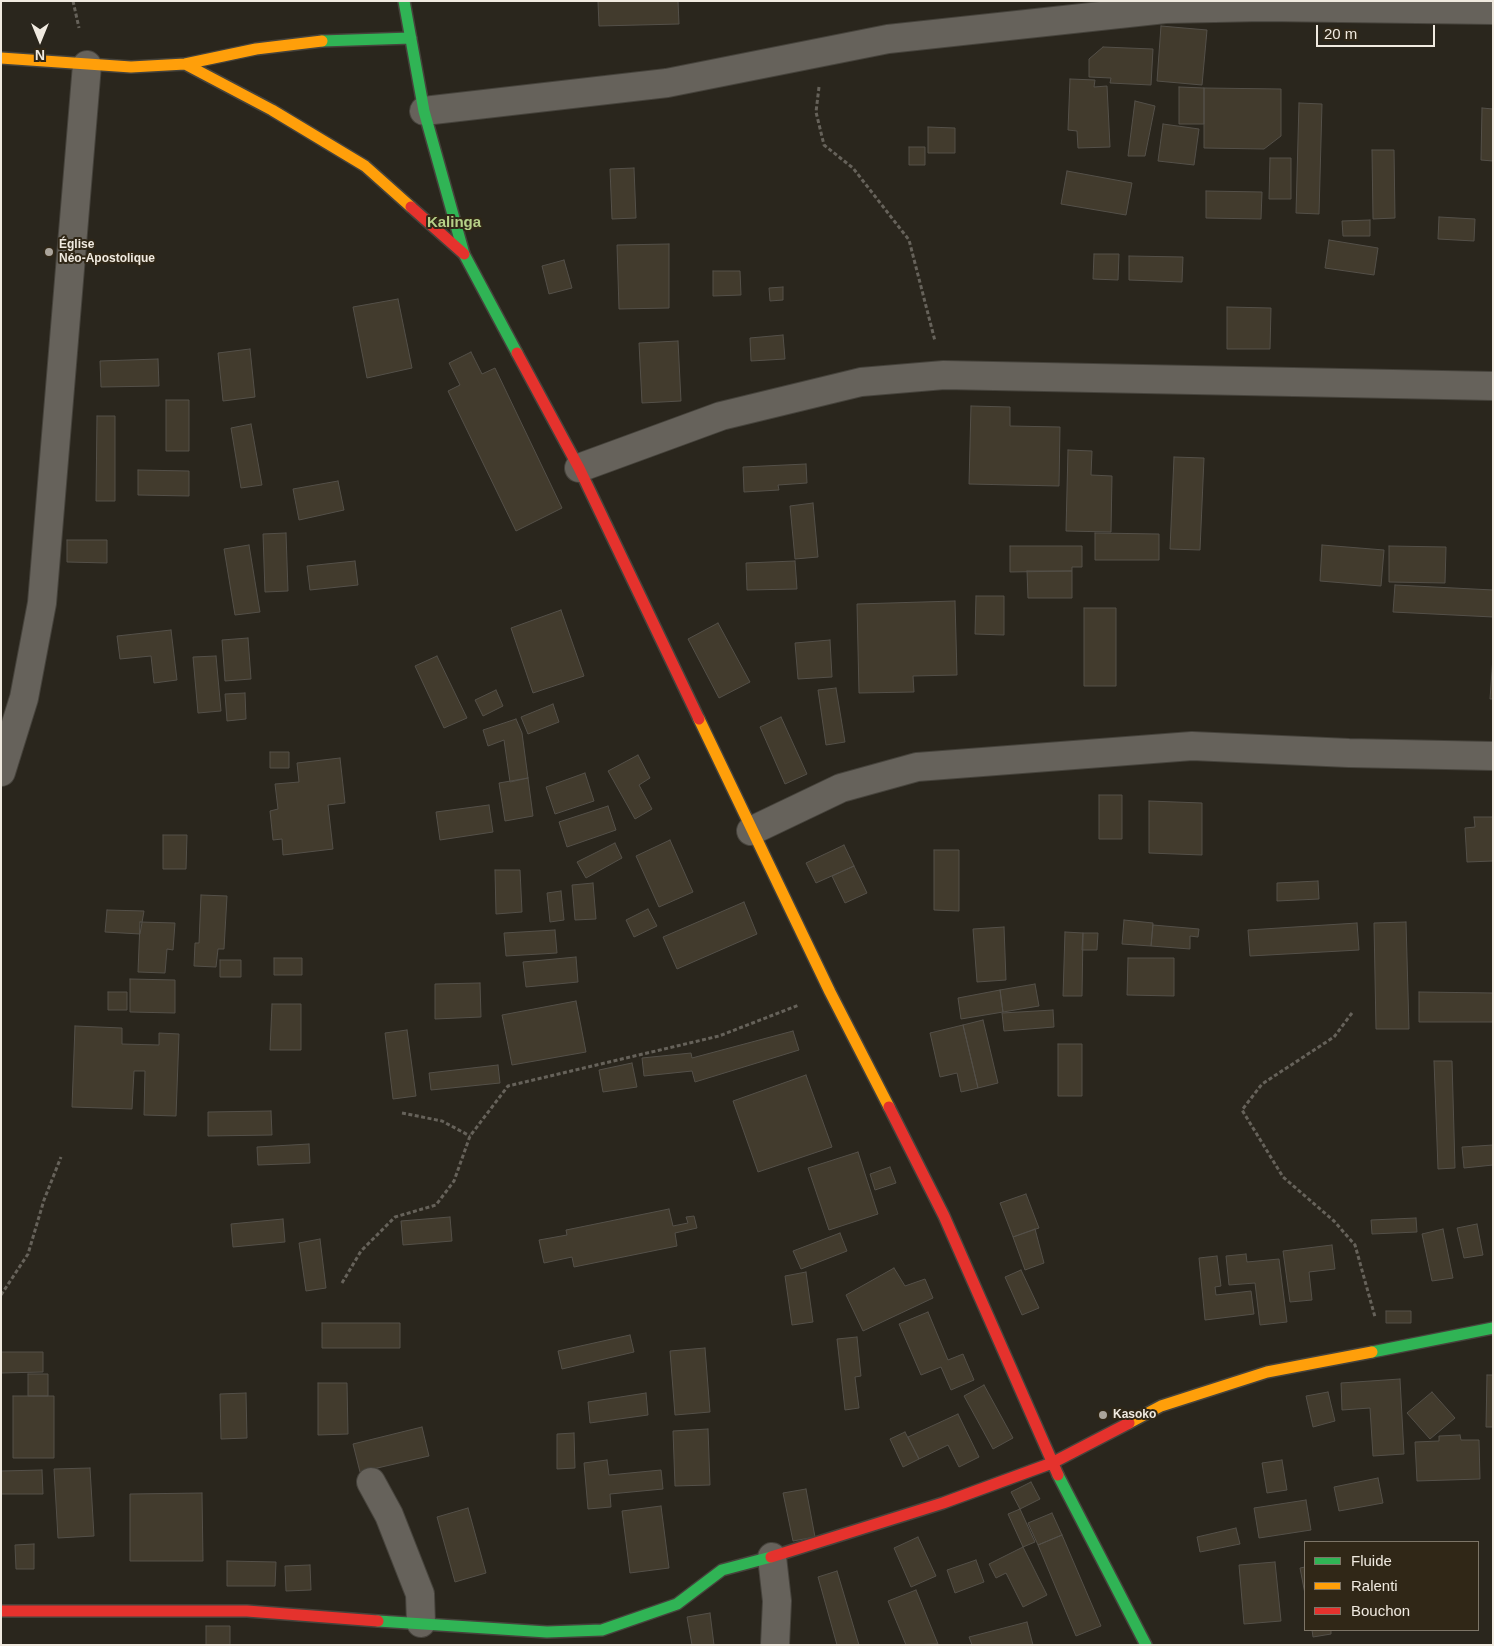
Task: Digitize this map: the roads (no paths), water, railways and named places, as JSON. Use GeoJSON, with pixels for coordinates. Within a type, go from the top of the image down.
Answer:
{"type":"FeatureCollection","features":[{"type":"Feature","properties":{"kind":"main road"},"geometry":{"type":"LineString","coordinates":[[404,1],[424,111],[464,254],[579,468],[751,831],[830,992],[944,1216],[1052,1463],[1146,1645]]}},
{"type":"Feature","properties":{"kind":"main road"},"geometry":{"type":"LineString","coordinates":[[1,58],[131,67],[184,64],[256,49],[326,41],[411,38]]}},
{"type":"Feature","properties":{"kind":"main road"},"geometry":{"type":"LineString","coordinates":[[184,64],[272,110],[365,166],[464,254]]}},
{"type":"Feature","properties":{"kind":"main road"},"geometry":{"type":"LineString","coordinates":[[1,1610],[247,1610],[547,1632],[602,1630],[676,1604],[722,1570],[772,1557],[943,1504],[1052,1463],[1161,1406],[1267,1372],[1493,1328]]}},
{"type":"Feature","properties":{"kind":"street"},"geometry":{"type":"LineString","coordinates":[[424,111],[667,84],[888,39],[1165,9],[1264,7],[1493,10]]}},
{"type":"Feature","properties":{"kind":"street"},"geometry":{"type":"LineString","coordinates":[[1,772],[24,698],[42,603],[87,65]]}},
{"type":"Feature","properties":{"kind":"street"},"geometry":{"type":"LineString","coordinates":[[579,468],[721,416],[861,382],[944,375],[1493,386]]}},
{"type":"Feature","properties":{"kind":"street"},"geometry":{"type":"LineString","coordinates":[[751,831],[842,788],[917,767],[1192,746],[1349,753],[1493,756]]}},
{"type":"Feature","properties":{"kind":"street"},"geometry":{"type":"LineString","coordinates":[[370,1482],[389,1515],[420,1594],[421,1623]]}},
{"type":"Feature","properties":{"kind":"street"},"geometry":{"type":"LineString","coordinates":[[772,1557],[777,1601],[775,1645]]}},
{"type":"Feature","properties":{"kind":"place","name":"Église Néo-Apostolique"},"geometry":{"type":"Point","coordinates":[49,252]}},
{"type":"Feature","properties":{"kind":"place","name":"Kasoko"},"geometry":{"type":"Point","coordinates":[1103,1415]}},
{"type":"Feature","properties":{"kind":"district","name":"Kalinga"},"geometry":{"type":"Point","coordinates":[454,223]}}]}
